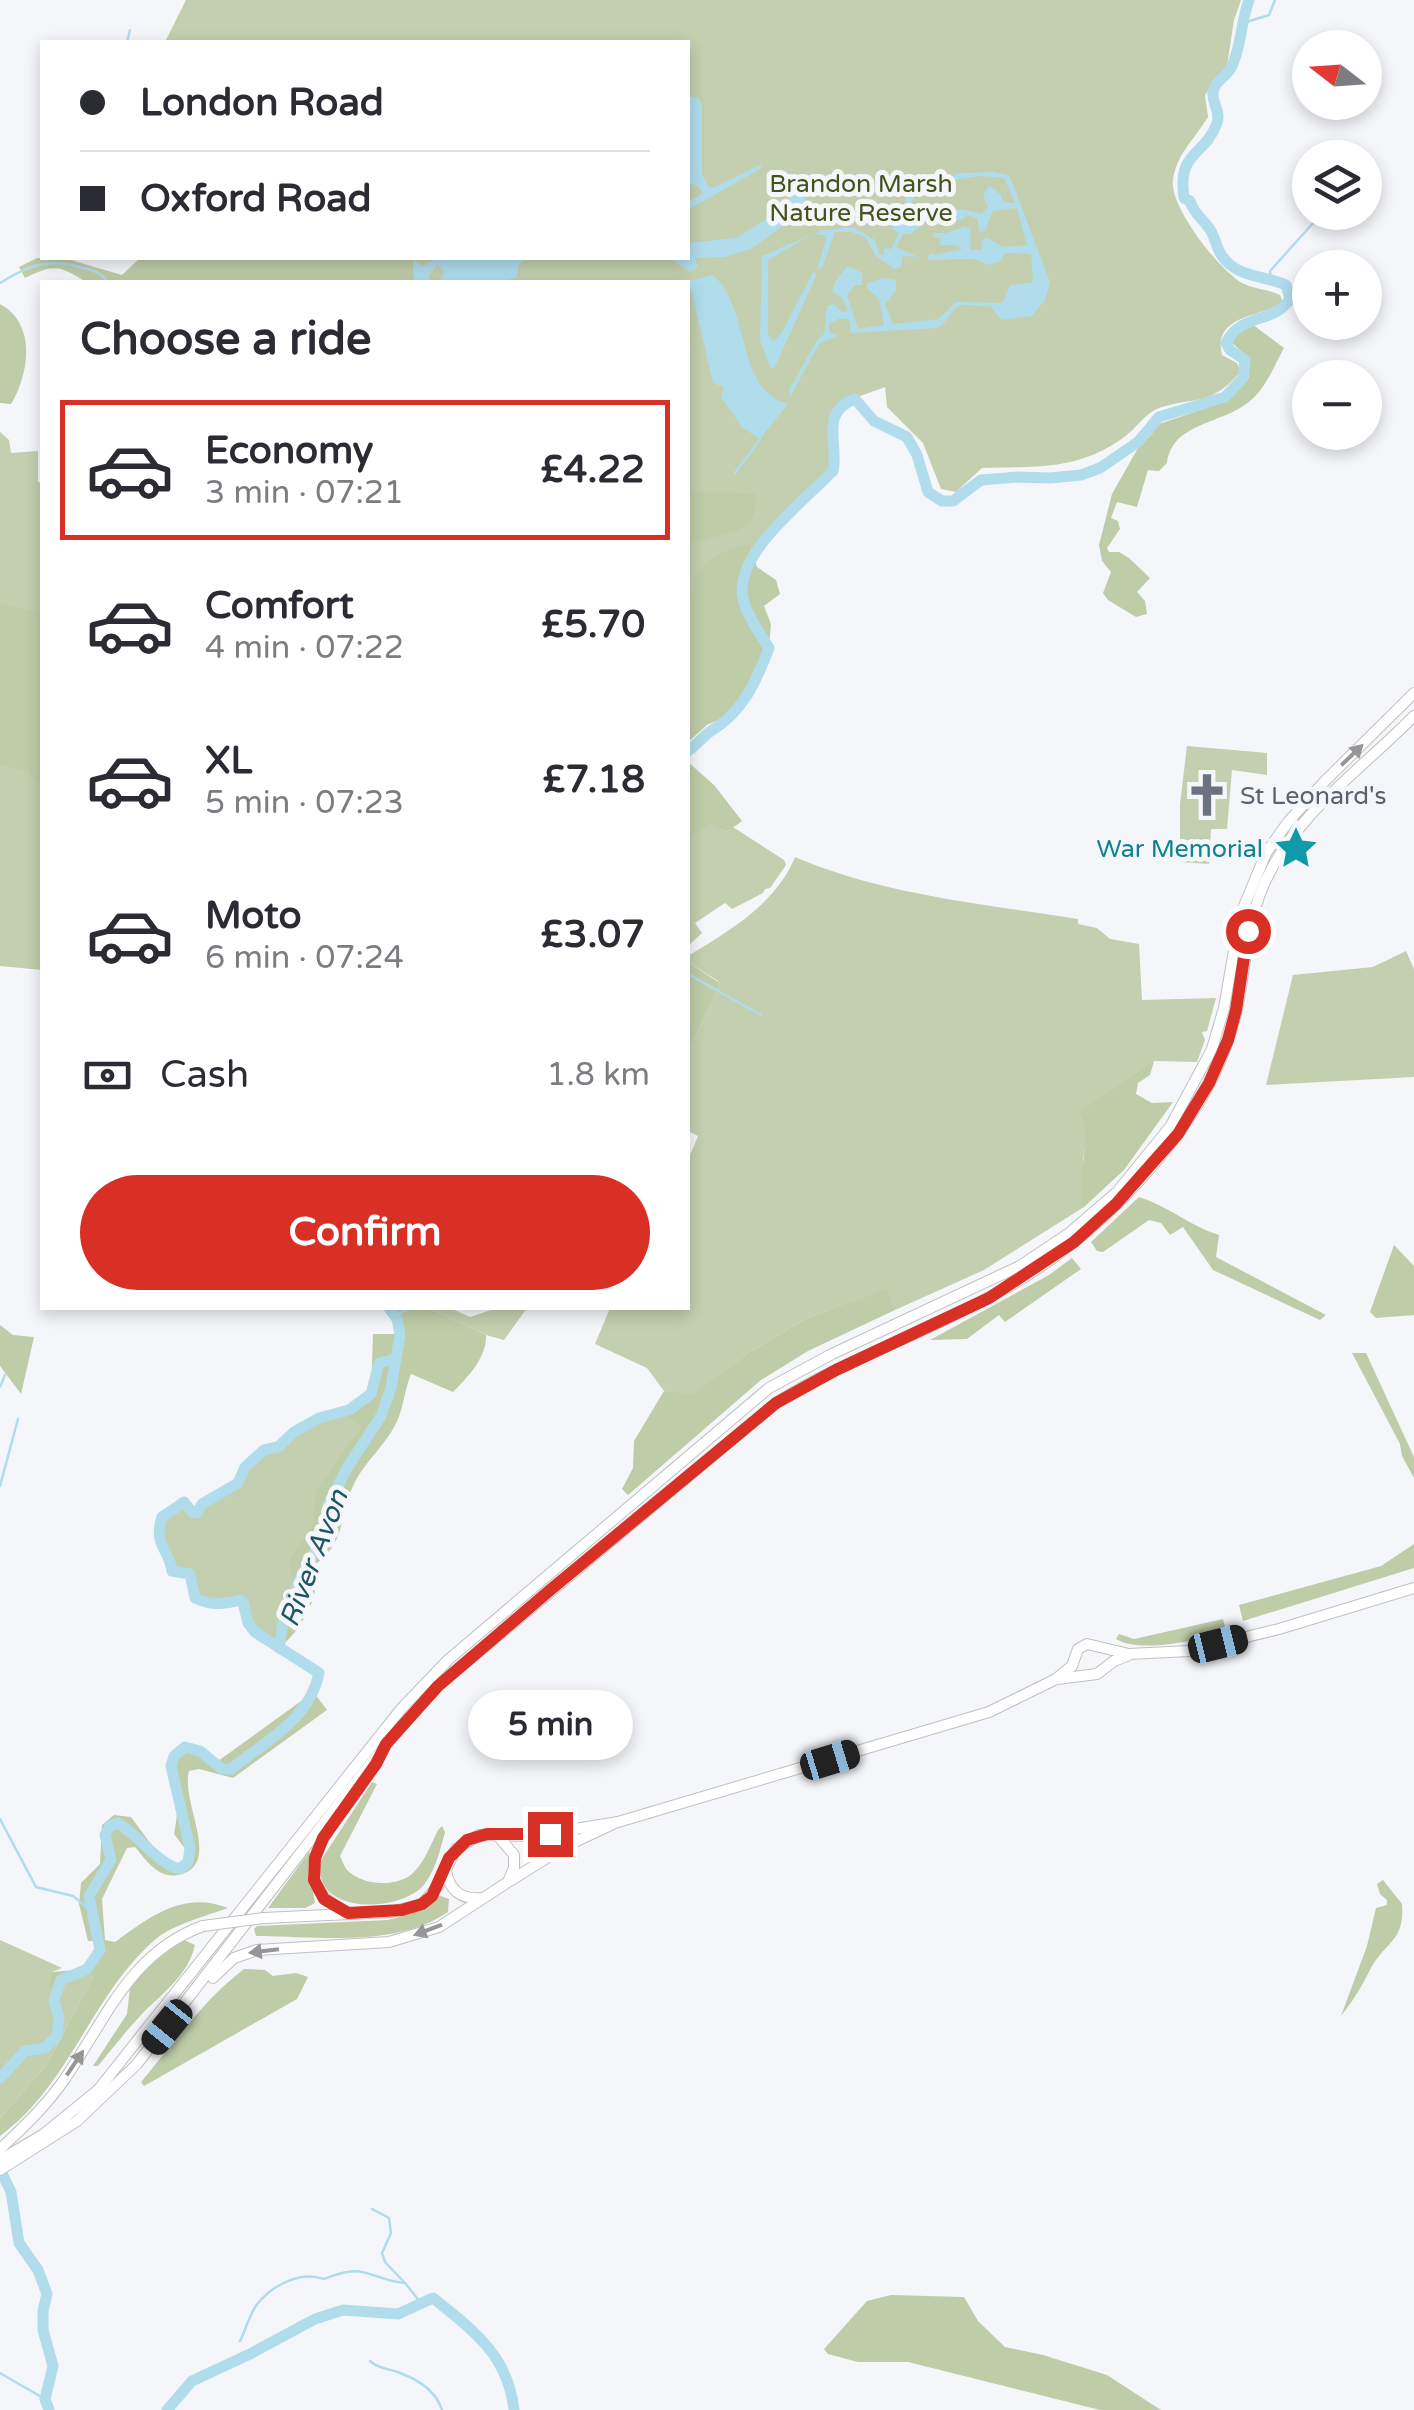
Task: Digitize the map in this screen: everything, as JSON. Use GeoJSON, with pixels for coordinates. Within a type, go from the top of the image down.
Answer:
{"type":"FeatureCollection","features":[{"type":"Feature","properties":{"kind":"highway"},"geometry":{"type":"LineString","coordinates":[[0,2170],[98,2090],[401,1709],[448,1660],[770,1388],[832,1354],[1020,1266],[1058,1242],[1117,1192],[1170,1127],[1212,1048],[1224,1008],[1240,916],[1266,853],[1324,782],[1414,693]]}},
{"type":"Feature","properties":{"kind":"highway"},"geometry":{"type":"LineString","coordinates":[[167,2027],[386,1744],[438,1686],[762,1414],[820,1377],[1006,1288],[1074,1242],[1116,1204],[1178,1134],[1222,1055],[1236,1010],[1251,920],[1282,850],[1414,716]]}},
{"type":"Feature","properties":{"kind":"highway"},"geometry":{"type":"LineString","coordinates":[[1056,1679],[1075,1661],[1084,1645],[1130,1654],[1189,1651],[1414,1588]]}},
{"type":"Feature","properties":{"kind":"highway"},"geometry":{"type":"LineString","coordinates":[[1100,1646],[1106,1654],[1104,1668]]}},
{"type":"Feature","properties":{"kind":"highway"},"geometry":{"type":"LineString","coordinates":[[0,2160],[18,2155],[78,2121],[104,2098],[227,1963],[243,1954],[389,1942],[439,1927],[546,1856],[618,1822],[989,1712],[1056,1679],[1097,1674],[1130,1654]]}},
{"type":"Feature","properties":{"kind":"highway"},"geometry":{"type":"LineString","coordinates":[[1075,1661],[1079,1670],[1087,1674]]}},
{"type":"Feature","properties":{"kind":"highway"},"geometry":{"type":"LineString","coordinates":[[348,1913],[321,1895],[314,1880],[315,1858],[323,1838],[386,1744]]}},
{"type":"Feature","properties":{"kind":"highway"},"geometry":{"type":"LineString","coordinates":[[0,2149],[62,2083],[134,1971],[172,1939],[203,1926],[264,1918],[391,1912],[422,1904],[438,1886],[456,1849],[467,1840],[479,1835],[550,1834],[606,1821],[618,1822]]}},
{"type":"Feature","properties":{"kind":"highway"},"geometry":{"type":"LineString","coordinates":[[494,1834],[506,1842],[514,1856],[508,1882]]}},
{"type":"Feature","properties":{"kind":"highway"},"geometry":{"type":"LineString","coordinates":[[446,1866],[448,1879],[460,1895],[472,1899],[488,1897]]}},
{"type":"Feature","properties":{"kind":"green space","name":"Brandon Marsh Nature Reserve"},"geometry":{"type":"Polygon","coordinates":[[[186,0],[1241,0],[1227,66],[1205,95],[1208,117],[1178,162],[1174,191],[1187,221],[1221,265],[1242,283],[1280,295],[1283,303],[1240,319],[1224,332],[1222,355],[1237,363],[1241,371],[1221,390],[1154,410],[1123,438],[1089,456],[1056,465],[982,468],[956,492],[941,489],[923,443],[887,407],[885,387],[850,401],[833,420],[833,471],[742,557],[690,680],[690,280],[126,280],[144,260],[690,260],[690,40],[166,40],[186,0]]]}},
{"type":"Feature","properties":{"kind":"green space"},"geometry":{"type":"Polygon","coordinates":[[[37,258],[71,260],[122,275],[138,260],[413,260],[413,280],[83,280],[56,268],[25,278],[19,267],[37,258]]]}},
{"type":"Feature","properties":{"kind":"green space"},"geometry":{"type":"Polygon","coordinates":[[[0,304],[20,324],[26,350],[22,379],[11,404],[0,403],[0,304]]]}},
{"type":"Feature","properties":{"kind":"green space"},"geometry":{"type":"Polygon","coordinates":[[[1252,324],[1284,348],[1261,390],[1239,409],[1178,439],[1167,463],[1159,471],[1148,470],[1137,507],[1117,502],[1111,518],[1118,521],[1120,529],[1107,548],[1129,558],[1150,578],[1137,592],[1145,601],[1147,614],[1136,617],[1103,593],[1111,572],[1102,561],[1099,545],[1112,494],[1156,425],[1227,401],[1249,377],[1248,357],[1232,343],[1238,331],[1252,324]]]}},
{"type":"Feature","properties":{"kind":"green space"},"geometry":{"type":"Polygon","coordinates":[[[0,432],[9,440],[11,453],[38,451],[40,970],[0,966],[0,432]]]}},
{"type":"Feature","properties":{"kind":"green space"},"geometry":{"type":"Polygon","coordinates":[[[690,491],[757,494],[749,523],[690,540],[690,491]]]}},
{"type":"Feature","properties":{"kind":"green space"},"geometry":{"type":"Polygon","coordinates":[[[750,544],[757,567],[776,580],[780,594],[764,606],[771,624],[770,637],[755,676],[729,715],[707,725],[690,740],[690,604],[702,569],[724,552],[750,544]]]}},
{"type":"Feature","properties":{"kind":"green space"},"geometry":{"type":"Polygon","coordinates":[[[0,604],[40,612],[40,783],[28,772],[0,764],[0,604]]]}},
{"type":"Feature","properties":{"kind":"green space"},"geometry":{"type":"Polygon","coordinates":[[[1187,746],[1267,753],[1267,775],[1232,770],[1227,829],[1211,829],[1209,864],[1180,862],[1180,804],[1187,746]]]}},
{"type":"Feature","properties":{"kind":"green space"},"geometry":{"type":"Polygon","coordinates":[[[690,764],[714,785],[742,821],[727,832],[711,824],[690,837],[690,764]]]}},
{"type":"Feature","properties":{"kind":"green space"},"geometry":{"type":"Polygon","coordinates":[[[711,823],[727,832],[733,827],[786,865],[763,893],[732,909],[725,903],[695,923],[702,933],[690,944],[690,837],[711,823]]]}},
{"type":"Feature","properties":{"kind":"green space"},"geometry":{"type":"Polygon","coordinates":[[[795,857],[899,889],[1078,919],[1078,924],[1097,928],[1110,939],[1139,944],[1142,1000],[1216,998],[1207,1031],[1202,1032],[1205,1040],[1197,1062],[1154,1061],[1088,1130],[1083,1159],[1084,1207],[984,1270],[895,1310],[886,1290],[807,1318],[748,1353],[693,1395],[664,1391],[647,1368],[595,1344],[609,1310],[690,1310],[690,1155],[698,1136],[690,1132],[690,1049],[719,987],[718,981],[690,963],[690,955],[764,902],[787,874],[795,857]]]}},
{"type":"Feature","properties":{"kind":"green space"},"geometry":{"type":"Polygon","coordinates":[[[1406,951],[1414,969],[1414,1077],[1266,1085],[1293,975],[1373,967],[1406,951]]]}},
{"type":"Feature","properties":{"kind":"green space"},"geometry":{"type":"Polygon","coordinates":[[[690,963],[718,982],[690,1049],[690,963]]]}},
{"type":"Feature","properties":{"kind":"green space"},"geometry":{"type":"Polygon","coordinates":[[[1154,1061],[1150,1075],[1138,1083],[1136,1094],[1152,1103],[1173,1102],[1124,1170],[1084,1207],[1081,1183],[1085,1136],[1080,1112],[1154,1061]]]}},
{"type":"Feature","properties":{"kind":"green space"},"geometry":{"type":"Polygon","coordinates":[[[1139,1197],[1219,1235],[1216,1257],[1326,1315],[1320,1320],[1213,1270],[1183,1227],[1170,1235],[1161,1223],[1149,1220],[1103,1252],[1097,1251],[1091,1242],[1139,1197]]]}},
{"type":"Feature","properties":{"kind":"green space"},"geometry":{"type":"Polygon","coordinates":[[[1394,1245],[1414,1266],[1414,1315],[1376,1318],[1370,1312],[1394,1245]]]}},
{"type":"Feature","properties":{"kind":"green space"},"geometry":{"type":"Polygon","coordinates":[[[1072,1258],[1081,1269],[1005,1322],[999,1315],[967,1339],[930,1340],[1049,1275],[1072,1258]]]}},
{"type":"Feature","properties":{"kind":"green space"},"geometry":{"type":"Polygon","coordinates":[[[887,1289],[895,1310],[808,1351],[761,1380],[628,1495],[622,1489],[633,1468],[634,1441],[664,1391],[693,1394],[748,1353],[807,1318],[887,1289]]]}},
{"type":"Feature","properties":{"kind":"green space"},"geometry":{"type":"Polygon","coordinates":[[[390,1310],[432,1310],[486,1335],[483,1351],[453,1392],[411,1374],[394,1428],[359,1476],[333,1546],[314,1566],[315,1588],[308,1611],[279,1648],[271,1643],[293,1583],[289,1560],[313,1524],[316,1490],[362,1426],[343,1414],[371,1394],[373,1334],[400,1334],[390,1310]]]}},
{"type":"Feature","properties":{"kind":"green space"},"geometry":{"type":"Polygon","coordinates":[[[432,1310],[454,1310],[470,1317],[491,1310],[526,1310],[504,1340],[432,1310]]]}},
{"type":"Feature","properties":{"kind":"green space"},"geometry":{"type":"Polygon","coordinates":[[[0,1325],[13,1335],[34,1337],[21,1394],[0,1366],[0,1325]]]}},
{"type":"Feature","properties":{"kind":"green space"},"geometry":{"type":"Polygon","coordinates":[[[1352,1353],[1366,1353],[1414,1457],[1414,1478],[1400,1444],[1352,1353]]]}},
{"type":"Feature","properties":{"kind":"green space"},"geometry":{"type":"Polygon","coordinates":[[[395,1359],[347,1468],[279,1648],[255,1632],[242,1602],[216,1604],[195,1598],[191,1574],[172,1571],[160,1541],[162,1517],[184,1502],[197,1513],[202,1504],[238,1483],[245,1467],[264,1450],[278,1447],[294,1432],[319,1418],[349,1410],[371,1394],[379,1363],[395,1359]]]}},
{"type":"Feature","properties":{"kind":"green space"},"geometry":{"type":"Polygon","coordinates":[[[1414,1544],[1414,1568],[1243,1621],[1239,1605],[1381,1566],[1414,1544]]]}},
{"type":"Feature","properties":{"kind":"green space"},"geometry":{"type":"Polygon","coordinates":[[[1223,1619],[1226,1631],[1186,1641],[1140,1645],[1116,1639],[1119,1634],[1134,1639],[1223,1619]]]}},
{"type":"Feature","properties":{"kind":"green space"},"geometry":{"type":"Polygon","coordinates":[[[315,1694],[327,1710],[233,1778],[199,1769],[189,1771],[199,1846],[198,1859],[191,1869],[178,1875],[164,1874],[135,1847],[127,1848],[102,1899],[105,1940],[115,1942],[154,1916],[182,1904],[212,1903],[228,1908],[164,1933],[134,1960],[45,2091],[0,2136],[0,2118],[47,2064],[93,1977],[87,1969],[100,1950],[99,1941],[88,1941],[79,1904],[81,1883],[100,1864],[102,1825],[114,1815],[131,1817],[168,1867],[180,1869],[188,1862],[189,1854],[174,1834],[177,1804],[172,1771],[179,1753],[185,1747],[200,1751],[214,1764],[315,1694]]]}},
{"type":"Feature","properties":{"kind":"green space"},"geometry":{"type":"Polygon","coordinates":[[[372,1782],[377,1784],[340,1856],[354,1875],[371,1882],[399,1881],[414,1872],[442,1826],[445,1832],[425,1884],[407,1897],[373,1905],[340,1899],[328,1890],[321,1877],[321,1860],[372,1782]]]}},
{"type":"Feature","properties":{"kind":"green space"},"geometry":{"type":"Polygon","coordinates":[[[309,1852],[315,1903],[305,1908],[268,1908],[309,1852]]]}},
{"type":"Feature","properties":{"kind":"green space"},"geometry":{"type":"Polygon","coordinates":[[[1383,1880],[1402,1904],[1401,1926],[1341,2016],[1367,1946],[1376,1908],[1387,1905],[1377,1884],[1383,1880]]]}},
{"type":"Feature","properties":{"kind":"green space"},"geometry":{"type":"Polygon","coordinates":[[[438,1895],[449,1899],[448,1912],[406,1931],[333,1938],[256,1936],[254,1929],[388,1920],[413,1913],[438,1895]]]}},
{"type":"Feature","properties":{"kind":"green space"},"geometry":{"type":"Polygon","coordinates":[[[0,1940],[62,1968],[52,1972],[57,1991],[62,1979],[87,1969],[93,1977],[47,2064],[0,2118],[0,1940]]]}},
{"type":"Feature","properties":{"kind":"green space"},"geometry":{"type":"Polygon","coordinates":[[[184,1940],[195,1945],[180,1975],[98,2066],[93,2066],[127,2014],[130,1987],[159,1956],[184,1940]]]}},
{"type":"Feature","properties":{"kind":"green space"},"geometry":{"type":"Polygon","coordinates":[[[87,1969],[62,1979],[57,1992],[50,1986],[52,1972],[87,1969]]]}},
{"type":"Feature","properties":{"kind":"green space"},"geometry":{"type":"Polygon","coordinates":[[[244,1969],[265,1970],[273,1976],[296,1973],[308,1977],[297,1999],[144,2086],[141,2082],[190,2023],[244,1969]]]}},
{"type":"Feature","properties":{"kind":"green space"},"geometry":{"type":"Polygon","coordinates":[[[891,2295],[964,2297],[978,2321],[1005,2347],[1107,2375],[1161,2410],[1100,2410],[908,2362],[858,2362],[828,2354],[824,2349],[867,2301],[891,2295]]]}},
{"type":"Feature","properties":{"kind":"water"},"geometry":{"type":"Polygon","coordinates":[[[690,96],[699,98],[702,106],[702,173],[708,186],[712,188],[762,164],[760,169],[690,209],[690,201],[703,193],[690,184],[690,96]]]}},
{"type":"Feature","properties":{"kind":"water"},"geometry":{"type":"Polygon","coordinates":[[[994,172],[1011,179],[1050,282],[1045,300],[1032,316],[1002,320],[990,306],[963,305],[937,328],[851,333],[849,319],[838,319],[829,324],[829,332],[839,335],[819,344],[790,397],[789,390],[824,334],[827,306],[834,304],[842,312],[848,311],[842,298],[832,292],[848,266],[862,273],[862,285],[855,285],[847,295],[858,329],[884,325],[879,299],[867,288],[867,284],[882,278],[896,280],[896,291],[885,304],[893,324],[938,319],[956,302],[1002,303],[1010,285],[1033,282],[1031,254],[1006,253],[999,262],[988,265],[975,259],[927,260],[930,253],[962,249],[957,245],[940,245],[941,238],[932,237],[934,233],[965,226],[971,230],[970,250],[982,250],[981,243],[986,237],[1003,247],[1027,245],[1017,208],[993,211],[980,233],[977,218],[967,215],[948,223],[935,216],[940,211],[963,209],[982,214],[988,206],[983,196],[989,185],[1003,202],[1015,203],[1004,178],[980,176],[941,182],[960,173],[994,172]]]}},
{"type":"Feature","properties":{"kind":"water"},"geometry":{"type":"Polygon","coordinates":[[[918,182],[935,184],[916,192],[908,214],[928,220],[910,234],[903,234],[896,247],[918,257],[903,256],[901,267],[894,269],[876,256],[865,237],[835,232],[822,268],[817,270],[827,236],[815,234],[819,231],[853,227],[875,240],[880,255],[884,248],[891,249],[899,233],[893,230],[893,220],[902,213],[907,193],[918,182]]]}},
{"type":"Feature","properties":{"kind":"water"},"geometry":{"type":"Polygon","coordinates":[[[797,190],[811,206],[751,249],[724,257],[695,258],[698,267],[690,272],[673,260],[690,260],[690,243],[736,238],[776,213],[797,190]]]}},
{"type":"Feature","properties":{"kind":"water"},"geometry":{"type":"Polygon","coordinates":[[[811,235],[768,260],[768,334],[774,341],[813,272],[817,274],[771,369],[760,341],[762,256],[811,235]]]}},
{"type":"Feature","properties":{"kind":"water"},"geometry":{"type":"Polygon","coordinates":[[[413,260],[422,267],[433,260],[524,260],[516,278],[506,280],[440,280],[444,272],[437,264],[430,280],[414,280],[413,260]]]}},
{"type":"Feature","properties":{"kind":"water"},"geometry":{"type":"Polygon","coordinates":[[[713,275],[725,290],[759,383],[771,396],[788,404],[760,439],[742,427],[721,397],[724,388],[713,382],[690,281],[713,275]]]}},
{"type":"Feature","properties":{"kind":"waterway","name":"River Avon"},"geometry":{"type":"LineString","coordinates":[[690,749],[732,715],[759,673],[769,648],[745,605],[745,574],[777,525],[833,471],[834,420],[844,405],[855,399],[874,421],[907,437],[928,492],[942,501],[953,501],[981,480],[1081,475],[1100,468],[1138,442],[1159,417],[1225,397],[1243,378],[1245,360],[1226,343],[1240,327],[1283,307],[1290,299],[1286,285],[1243,272],[1228,263],[1209,229],[1184,198],[1183,182],[1188,162],[1217,123],[1214,89],[1234,60],[1249,0]]}},
{"type":"Feature","properties":{"kind":"waterway"},"geometry":{"type":"LineString","coordinates":[[1240,24],[1269,15],[1275,0]]}},
{"type":"Feature","properties":{"kind":"waterway"},"geometry":{"type":"LineString","coordinates":[[128,40],[130,30]]}},
{"type":"Feature","properties":{"kind":"waterway"},"geometry":{"type":"LineString","coordinates":[[1271,279],[1270,271],[1307,230]]}},
{"type":"Feature","properties":{"kind":"waterway"},"geometry":{"type":"LineString","coordinates":[[0,283],[28,268],[57,263],[95,272],[106,280]]}},
{"type":"Feature","properties":{"kind":"waterway"},"geometry":{"type":"LineString","coordinates":[[735,473],[760,439]]}},
{"type":"Feature","properties":{"kind":"waterway"},"geometry":{"type":"LineString","coordinates":[[690,975],[761,1015]]}},
{"type":"Feature","properties":{"kind":"waterway","name":"River Avon"},"geometry":{"type":"LineString","coordinates":[[279,1648],[283,1623],[299,1581],[324,1535],[328,1505],[381,1416],[391,1388],[400,1335],[390,1310]]}},
{"type":"Feature","properties":{"kind":"waterway"},"geometry":{"type":"LineString","coordinates":[[395,1315],[406,1310]]}},
{"type":"Feature","properties":{"kind":"waterway","name":"River Avon"},"geometry":{"type":"LineString","coordinates":[[0,2078],[25,2051],[45,2048],[57,2036],[59,2018],[54,2000],[61,1980],[87,1969],[100,1950],[89,1896],[111,1860],[105,1835],[110,1826],[118,1823],[164,1862],[180,1869],[188,1862],[190,1848],[171,1766],[174,1756],[185,1747],[200,1751],[222,1769],[231,1769],[297,1716],[319,1673],[255,1632],[248,1623],[243,1602],[217,1604],[195,1598],[190,1574],[172,1571],[160,1541],[162,1517],[184,1502],[197,1513],[202,1504],[238,1483],[245,1467],[264,1450],[278,1447],[294,1432],[319,1418],[349,1410],[371,1394],[379,1363],[395,1359]]}},
{"type":"Feature","properties":{"kind":"waterway"},"geometry":{"type":"LineString","coordinates":[[0,1387],[5,1375]]}},
{"type":"Feature","properties":{"kind":"waterway"},"geometry":{"type":"LineString","coordinates":[[0,1486],[18,1419]]}},
{"type":"Feature","properties":{"kind":"waterway"},"geometry":{"type":"LineString","coordinates":[[0,1819],[36,1887],[73,1896],[90,1910]]}},
{"type":"Feature","properties":{"kind":"waterway","name":"River Avon"},"geometry":{"type":"LineString","coordinates":[[0,2169],[11,2192],[19,2243],[38,2270],[47,2294],[43,2330],[53,2366],[45,2399],[49,2410]]}},
{"type":"Feature","properties":{"kind":"waterway"},"geometry":{"type":"LineString","coordinates":[[372,2209],[389,2218],[391,2233],[382,2253],[385,2262],[404,2282]]}},
{"type":"Feature","properties":{"kind":"waterway"},"geometry":{"type":"LineString","coordinates":[[240,2341],[258,2303],[272,2290],[297,2278],[324,2279],[359,2271],[405,2283],[421,2303]]}},
{"type":"Feature","properties":{"kind":"waterway","name":"River Avon"},"geometry":{"type":"LineString","coordinates":[[167,2410],[192,2381],[315,2319],[343,2310],[398,2314],[433,2298],[486,2345],[504,2374],[514,2410]]}},
{"type":"Feature","properties":{"kind":"waterway"},"geometry":{"type":"LineString","coordinates":[[370,2361],[420,2383],[436,2397],[442,2410]]}},
{"type":"Feature","properties":{"kind":"waterway"},"geometry":{"type":"LineString","coordinates":[[0,2373],[45,2399]]}},
{"type":"Feature","properties":{"kind":"place","name":"St Leonard's"},"geometry":{"type":"Point","coordinates":[1207,795]}},
{"type":"Feature","properties":{"kind":"place","name":"War Memorial"},"geometry":{"type":"Point","coordinates":[1296,848]}},
{"type":"Feature","properties":{"kind":"route"},"geometry":{"type":"LineString","coordinates":[[550,1834],[487,1834],[467,1840],[449,1858],[432,1896],[422,1904],[402,1910],[348,1913],[324,1899],[314,1880],[316,1852],[323,1838],[386,1744],[438,1686],[549,1591],[776,1403],[805,1385],[989,1298],[1074,1242],[1116,1204],[1178,1134],[1209,1083],[1236,1010],[1248,931]]}}]}
